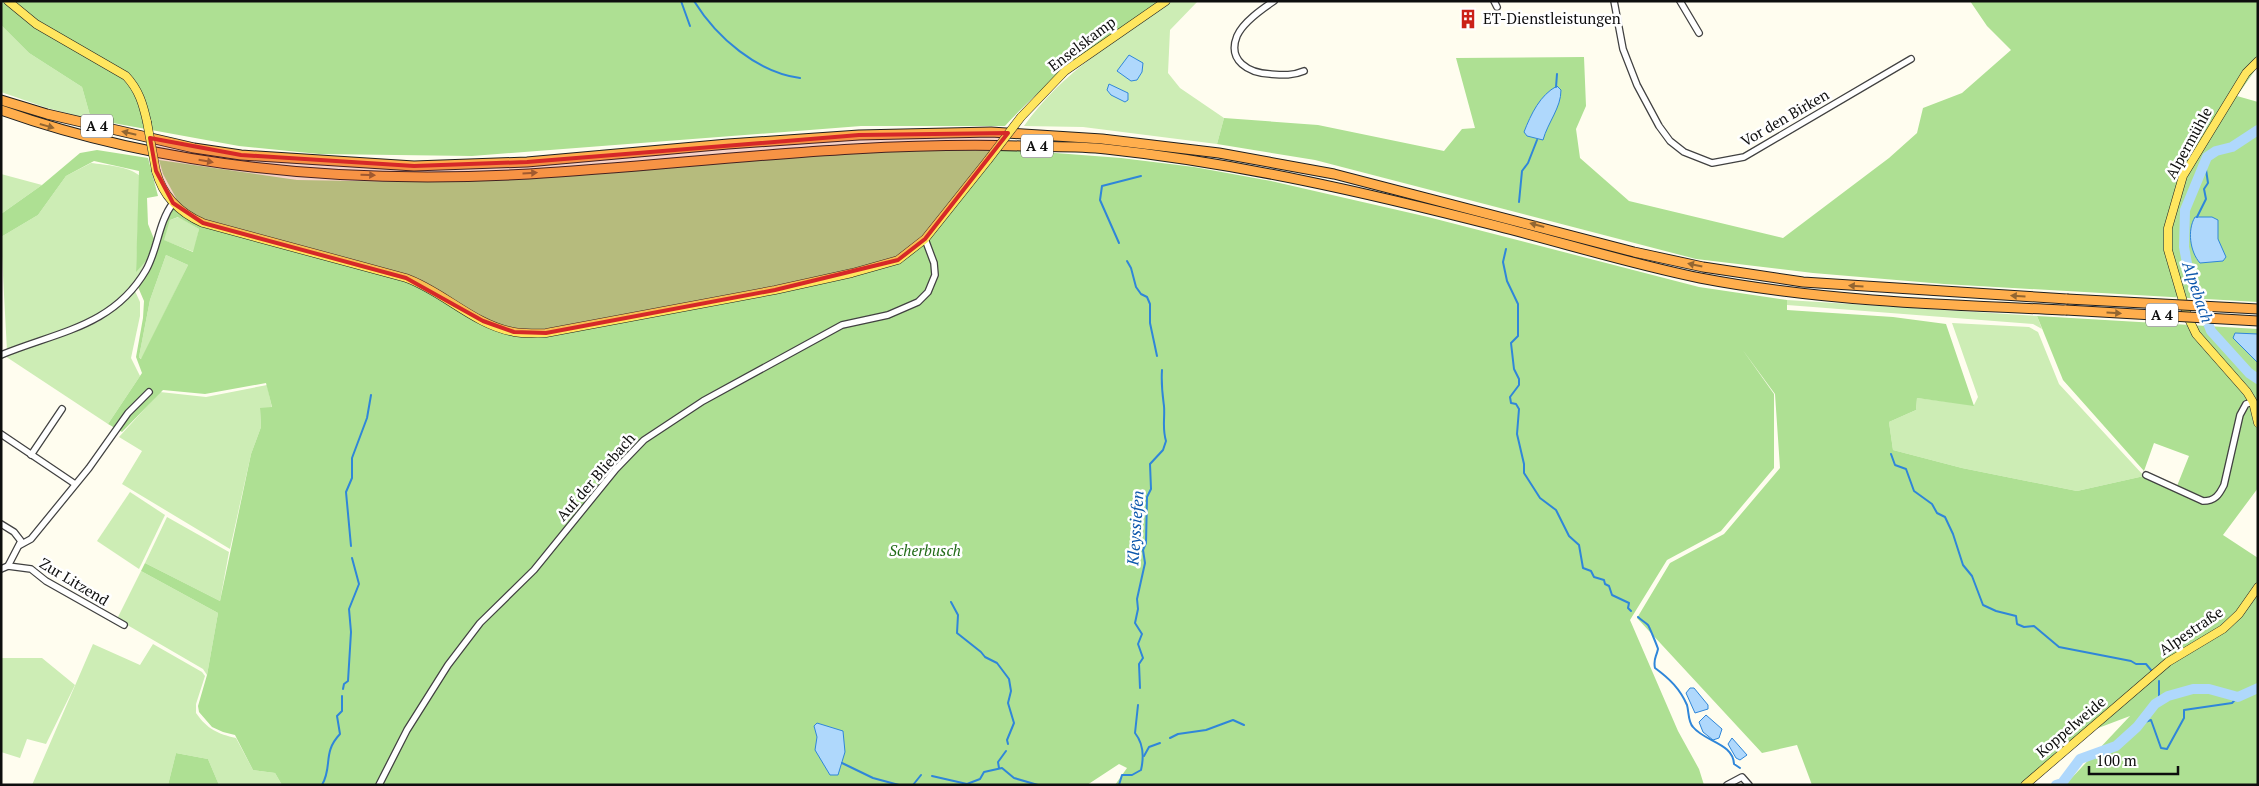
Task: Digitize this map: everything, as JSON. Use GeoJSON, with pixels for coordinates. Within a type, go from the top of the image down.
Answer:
{"type":"FeatureCollection","features":[{"type":"Feature","properties":{"kind":"highway","name":"A 4"},"geometry":{"type":"LineString","coordinates":[[1,100],[47,114],[194,148],[251,156],[414,166],[527,162],[728,144],[859,136],[991,132],[1102,138],[1219,153],[1334,174],[1634,252],[1703,267],[1802,282],[2258,309]]}},
{"type":"Feature","properties":{"kind":"highway","name":"A 4"},"geometry":{"type":"LineString","coordinates":[[1,110],[44,126],[132,148],[241,167],[320,174],[415,176],[528,174],[860,147],[991,145],[1102,148],[1218,164],[1332,185],[1702,278],[1792,292],[1967,306],[2258,321]]}},
{"type":"Feature","properties":{"kind":"main road"},"geometry":{"type":"LineString","coordinates":[[8,1],[36,24],[126,76],[133,84],[142,100],[156,171],[163,189],[172,203]]}},
{"type":"Feature","properties":{"kind":"main road","name":"Enselskamp"},"geometry":{"type":"LineString","coordinates":[[172,203],[187,215],[214,228],[416,281],[483,321],[514,332],[546,333],[592,326],[852,273],[898,260],[924,240],[1021,117],[1065,70],[1166,1]]}},
{"type":"Feature","properties":{"kind":"main road","name":"Alpermühle"},"geometry":{"type":"LineString","coordinates":[[2257,420],[2253,402],[2247,392],[2196,334],[2187,315],[2168,250],[2168,228],[2183,176],[2246,72],[2258,61]]}},
{"type":"Feature","properties":{"kind":"main road","name":"Alpestraße"},"geometry":{"type":"LineString","coordinates":[[2136,690],[2168,662],[2223,629],[2239,614],[2258,587]]}},
{"type":"Feature","properties":{"kind":"main road","name":"Koppelweide"},"geometry":{"type":"LineString","coordinates":[[2025,785],[2136,690]]}},
{"type":"Feature","properties":{"kind":"street"},"geometry":{"type":"LineString","coordinates":[[1274,1],[1243,27],[1237,36],[1236,57],[1243,67],[1254,72],[1292,76],[1304,70]]}},
{"type":"Feature","properties":{"kind":"street","name":"Vor den Birken"},"geometry":{"type":"LineString","coordinates":[[1614,1],[1623,49],[1637,86],[1659,126],[1670,140],[1684,152],[1712,163],[1744,157],[1910,60]]}},
{"type":"Feature","properties":{"kind":"street"},"geometry":{"type":"LineString","coordinates":[[1680,1],[1698,34]]}},
{"type":"Feature","properties":{"kind":"street"},"geometry":{"type":"LineString","coordinates":[[1,355],[96,320],[117,305],[135,287],[147,268],[156,247],[166,212],[172,203]]}},
{"type":"Feature","properties":{"kind":"street","name":"Auf der Bliebach"},"geometry":{"type":"LineString","coordinates":[[379,785],[407,730],[448,665],[480,623],[534,570],[605,482],[644,440],[703,401],[842,325],[888,315],[918,302],[928,292],[935,274],[934,264],[924,240]]}},
{"type":"Feature","properties":{"kind":"street"},"geometry":{"type":"LineString","coordinates":[[20,545],[31,539],[128,413],[149,392]]}},
{"type":"Feature","properties":{"kind":"street"},"geometry":{"type":"LineString","coordinates":[[2146,475],[2203,501],[2211,501],[2219,496],[2224,485],[2240,414],[2246,404],[2253,402]]}},
{"type":"Feature","properties":{"kind":"street"},"geometry":{"type":"LineString","coordinates":[[31,454],[62,409]]}},
{"type":"Feature","properties":{"kind":"street"},"geometry":{"type":"LineString","coordinates":[[1,434],[75,484]]}},
{"type":"Feature","properties":{"kind":"street"},"geometry":{"type":"LineString","coordinates":[[1,524],[20,538],[20,545],[8,566],[1,569]]}},
{"type":"Feature","properties":{"kind":"street","name":"Zur Litzend"},"geometry":{"type":"LineString","coordinates":[[8,566],[31,569],[46,581],[124,625]]}},
{"type":"Feature","properties":{"kind":"street"},"geometry":{"type":"LineString","coordinates":[[1727,785],[1742,777],[1749,785]]}},
{"type":"Feature","properties":{"kind":"highlighted area"},"geometry":{"type":"Polygon","coordinates":[[[1008,133],[925,239],[898,260],[775,290],[546,333],[514,332],[483,321],[406,278],[203,223],[173,203],[156,171],[150,138],[241,155],[414,166],[527,162],[859,135],[1008,133]]]}},
{"type":"Feature","properties":{"kind":"green space"},"geometry":{"type":"Polygon","coordinates":[[[1,1],[1162,1],[1060,75],[1022,108],[1005,126],[861,126],[472,156],[319,154],[239,146],[91,119],[82,87],[29,53],[1,25],[1,1]]]}},
{"type":"Feature","properties":{"kind":"green space"},"geometry":{"type":"Polygon","coordinates":[[[1172,1],[1198,1],[1170,30],[1168,73],[1180,88],[1224,118],[1217,144],[1083,127],[1024,126],[1039,106],[1074,72],[1092,57],[1172,1]]]}},
{"type":"Feature","properties":{"kind":"green space"},"geometry":{"type":"Polygon","coordinates":[[[1970,1],[2258,1],[2258,66],[2237,96],[2258,102],[2258,302],[1944,284],[1813,273],[1696,259],[1315,160],[1217,144],[1224,118],[1318,125],[1444,151],[1462,129],[1475,128],[1456,58],[1584,57],[1586,106],[1576,129],[1580,158],[1629,201],[1783,238],[1889,158],[1917,133],[1923,108],[1962,93],[2011,50],[1987,26],[1970,1]]]}},
{"type":"Feature","properties":{"kind":"green space"},"geometry":{"type":"Polygon","coordinates":[[[1,25],[29,53],[82,87],[91,119],[47,108],[1,92],[1,25]]]}},
{"type":"Feature","properties":{"kind":"green space","name":"Scherbusch"},"geometry":{"type":"Polygon","coordinates":[[[991,148],[1121,158],[1194,167],[1271,181],[1428,217],[1699,287],[1787,300],[1787,310],[1893,317],[1946,324],[1974,406],[1917,398],[1916,410],[1889,422],[1893,450],[1962,468],[2077,491],[2144,476],[2175,491],[2189,456],[2154,443],[2144,471],[2063,380],[2037,316],[2258,329],[2258,488],[2223,535],[2258,558],[2258,785],[2065,785],[2130,716],[2077,736],[2021,785],[1812,785],[1797,745],[1762,753],[1637,618],[1670,563],[1724,534],[1780,468],[1775,394],[1742,349],[1774,394],[1774,468],[1721,531],[1667,560],[1630,620],[1678,731],[1699,769],[1704,785],[1115,785],[1127,768],[1119,764],[1087,785],[282,785],[275,773],[253,770],[235,735],[212,727],[199,712],[198,706],[207,675],[218,613],[141,571],[145,563],[220,601],[251,454],[261,427],[260,408],[272,407],[266,383],[205,394],[163,390],[122,432],[108,424],[142,373],[136,357],[144,301],[138,287],[148,271],[176,198],[163,174],[159,160],[297,180],[414,182],[529,179],[860,151],[991,148]],[[178,217],[170,220],[164,240],[193,252],[199,229],[178,217]],[[166,255],[150,300],[139,357],[141,359],[188,265],[166,255]]]}},
{"type":"Feature","properties":{"kind":"green space"},"geometry":{"type":"Polygon","coordinates":[[[97,150],[148,158],[158,196],[147,198],[148,224],[154,239],[147,260],[136,272],[139,171],[94,161],[66,176],[38,215],[1,237],[1,214],[42,185],[80,153],[97,150]]]}},
{"type":"Feature","properties":{"kind":"green space"},"geometry":{"type":"Polygon","coordinates":[[[91,163],[123,168],[140,176],[136,271],[147,260],[125,294],[105,312],[78,326],[7,351],[1,237],[38,215],[66,176],[91,163]]]}},
{"type":"Feature","properties":{"kind":"green space"},"geometry":{"type":"Polygon","coordinates":[[[1,174],[42,185],[1,214],[1,174]]]}},
{"type":"Feature","properties":{"kind":"green space"},"geometry":{"type":"Polygon","coordinates":[[[179,217],[199,229],[194,252],[163,240],[170,220],[179,217]]]}},
{"type":"Feature","properties":{"kind":"green space"},"geometry":{"type":"Polygon","coordinates":[[[166,255],[188,265],[142,359],[139,357],[150,300],[166,255]]]}},
{"type":"Feature","properties":{"kind":"green space"},"geometry":{"type":"Polygon","coordinates":[[[135,291],[140,302],[140,316],[131,358],[140,376],[108,424],[5,356],[98,322],[120,306],[135,291]]]}},
{"type":"Feature","properties":{"kind":"green space"},"geometry":{"type":"Polygon","coordinates":[[[1787,300],[2037,316],[2042,329],[2033,324],[1787,305],[1787,300]]]}},
{"type":"Feature","properties":{"kind":"green space"},"geometry":{"type":"Polygon","coordinates":[[[1952,323],[2029,327],[2038,332],[2059,384],[2144,476],[2077,491],[1962,468],[1893,450],[1889,422],[1916,410],[1917,398],[1974,405],[1978,397],[1952,323]]]}},
{"type":"Feature","properties":{"kind":"green space"},"geometry":{"type":"Polygon","coordinates":[[[267,385],[272,408],[260,408],[261,427],[251,454],[230,549],[122,484],[142,451],[119,437],[160,392],[206,397],[267,385]]]}},
{"type":"Feature","properties":{"kind":"green space"},"geometry":{"type":"Polygon","coordinates":[[[130,492],[165,515],[139,569],[97,541],[130,492]]]}},
{"type":"Feature","properties":{"kind":"green space"},"geometry":{"type":"Polygon","coordinates":[[[167,517],[229,552],[220,601],[145,563],[167,517]]]}},
{"type":"Feature","properties":{"kind":"green space"},"geometry":{"type":"Polygon","coordinates":[[[141,571],[218,613],[207,675],[203,669],[117,619],[141,571]]]}},
{"type":"Feature","properties":{"kind":"green space"},"geometry":{"type":"Polygon","coordinates":[[[93,644],[140,665],[153,644],[202,672],[205,676],[196,704],[196,713],[213,730],[236,738],[253,770],[275,773],[282,785],[219,785],[208,759],[176,753],[168,785],[32,785],[93,644]]]}},
{"type":"Feature","properties":{"kind":"green space"},"geometry":{"type":"Polygon","coordinates":[[[1,658],[42,658],[75,685],[46,744],[27,739],[20,758],[1,752],[1,658]]]}},
{"type":"Feature","properties":{"kind":"green space"},"geometry":{"type":"Polygon","coordinates":[[[176,753],[208,759],[219,785],[168,785],[176,753]]]}},
{"type":"Feature","properties":{"kind":"water"},"geometry":{"type":"Polygon","coordinates":[[[1129,55],[1143,63],[1142,72],[1137,80],[1131,81],[1117,71],[1129,55]]]}},
{"type":"Feature","properties":{"kind":"water"},"geometry":{"type":"Polygon","coordinates":[[[1109,84],[1128,93],[1128,100],[1125,102],[1111,95],[1107,90],[1109,84]]]}},
{"type":"Feature","properties":{"kind":"water"},"geometry":{"type":"Polygon","coordinates":[[[1557,86],[1561,90],[1559,103],[1543,140],[1527,136],[1524,132],[1537,106],[1546,94],[1557,86]]]}},
{"type":"Feature","properties":{"kind":"water"},"geometry":{"type":"Polygon","coordinates":[[[2195,217],[2212,217],[2218,220],[2218,239],[2226,257],[2223,261],[2200,263],[2194,253],[2190,234],[2195,217]]]}},
{"type":"Feature","properties":{"kind":"water"},"geometry":{"type":"Polygon","coordinates":[[[2235,333],[2258,334],[2258,363],[2233,338],[2235,333]]]}},
{"type":"Feature","properties":{"kind":"water"},"geometry":{"type":"Polygon","coordinates":[[[1690,688],[1694,688],[1708,705],[1708,709],[1695,713],[1686,693],[1690,688]]]}},
{"type":"Feature","properties":{"kind":"water"},"geometry":{"type":"Polygon","coordinates":[[[1706,715],[1722,729],[1719,738],[1713,740],[1703,732],[1699,722],[1706,715]]]}},
{"type":"Feature","properties":{"kind":"water"},"geometry":{"type":"Polygon","coordinates":[[[817,723],[843,731],[845,752],[838,775],[830,775],[815,750],[817,737],[814,726],[817,723]]]}},
{"type":"Feature","properties":{"kind":"water"},"geometry":{"type":"Polygon","coordinates":[[[1732,738],[1747,755],[1740,760],[1736,758],[1728,744],[1732,738]]]}},
{"type":"Feature","properties":{"kind":"waterway"},"geometry":{"type":"LineString","coordinates":[[681,1],[690,26]]}},
{"type":"Feature","properties":{"kind":"waterway"},"geometry":{"type":"LineString","coordinates":[[694,1],[714,28],[740,51],[769,69],[800,78]]}},
{"type":"Feature","properties":{"kind":"waterway"},"geometry":{"type":"LineString","coordinates":[[1556,87],[1557,74]]}},
{"type":"Feature","properties":{"kind":"waterway","name":"Alpebach"},"geometry":{"type":"LineString","coordinates":[[2258,130],[2232,147],[2216,151],[2207,157],[2185,210],[2184,247],[2189,274],[2211,331],[2249,373],[2258,379]]}},
{"type":"Feature","properties":{"kind":"waterway"},"geometry":{"type":"LineString","coordinates":[[1519,202],[1522,171],[1528,163],[1537,140]]}},
{"type":"Feature","properties":{"kind":"waterway"},"geometry":{"type":"LineString","coordinates":[[2197,217],[2206,199],[2204,189],[2208,183],[2205,163]]}},
{"type":"Feature","properties":{"kind":"waterway","name":"Kleyssiefen"},"geometry":{"type":"LineString","coordinates":[[1119,243],[1100,200],[1102,186],[1141,176]]}},
{"type":"Feature","properties":{"kind":"waterway"},"geometry":{"type":"LineString","coordinates":[[1506,249],[1503,262],[1507,281],[1518,304],[1518,336],[1511,343],[1514,369],[1519,379],[1519,385],[1510,397],[1511,403],[1516,404],[1519,409],[1517,434],[1524,464],[1524,473],[1540,498],[1556,510],[1569,536],[1579,545],[1583,568],[1591,571],[1594,577],[1604,580],[1605,584],[1609,586],[1612,595],[1629,603],[1628,608],[1631,611]]}},
{"type":"Feature","properties":{"kind":"waterway","name":"Kleyssiefen"},"geometry":{"type":"LineString","coordinates":[[1127,261],[1136,287],[1141,294],[1147,297],[1150,304],[1150,323],[1157,356]]}},
{"type":"Feature","properties":{"kind":"waterway","name":"Kleyssiefen"},"geometry":{"type":"LineString","coordinates":[[1140,688],[1139,664],[1143,658],[1138,644],[1142,634],[1135,623],[1138,609],[1137,599],[1145,563],[1143,550],[1146,543],[1147,497],[1151,489],[1150,464],[1163,450],[1166,441],[1162,370]]}},
{"type":"Feature","properties":{"kind":"waterway"},"geometry":{"type":"LineString","coordinates":[[351,546],[346,492],[352,478],[352,458],[367,418],[371,395]]}},
{"type":"Feature","properties":{"kind":"waterway"},"geometry":{"type":"LineString","coordinates":[[1891,454],[1895,465],[1906,469],[1914,491],[1932,504],[1937,513],[1945,517],[1953,534],[1963,565],[1972,576],[1983,605],[1996,611],[2016,616],[2017,624],[2024,627],[2034,626],[2059,647],[2131,661],[2136,664],[2146,664],[2151,670]]}},
{"type":"Feature","properties":{"kind":"waterway"},"geometry":{"type":"LineString","coordinates":[[343,689],[344,684],[348,681],[351,632],[349,609],[359,584],[352,558]]}},
{"type":"Feature","properties":{"kind":"waterway"},"geometry":{"type":"LineString","coordinates":[[951,602],[958,615],[957,633],[985,657],[997,663],[1009,679],[1011,691],[1008,703],[1014,723],[1007,740],[1008,744]]}},
{"type":"Feature","properties":{"kind":"waterway"},"geometry":{"type":"LineString","coordinates":[[1638,617],[1648,625],[1658,648],[1655,668],[1678,689],[1687,705],[1691,725],[1698,732],[1729,751],[1734,764],[1740,768]]}},
{"type":"Feature","properties":{"kind":"waterway"},"geometry":{"type":"LineString","coordinates":[[2159,681],[2159,703]]}},
{"type":"Feature","properties":{"kind":"waterway","name":"Alpebach"},"geometry":{"type":"LineString","coordinates":[[2056,785],[2062,783],[2080,759],[2116,746],[2137,727],[2155,704],[2168,696],[2193,689],[2209,689],[2238,697],[2258,688]]}},
{"type":"Feature","properties":{"kind":"waterway"},"geometry":{"type":"LineString","coordinates":[[322,785],[327,772],[331,747],[340,734],[337,716],[342,711],[342,696]]}},
{"type":"Feature","properties":{"kind":"waterway"},"geometry":{"type":"LineString","coordinates":[[2142,723],[2151,720],[2161,748],[2167,749],[2184,718],[2184,710],[2232,703],[2238,697]]}},
{"type":"Feature","properties":{"kind":"waterway","name":"Kleyssiefen"},"geometry":{"type":"LineString","coordinates":[[1119,785],[1122,775],[1132,775],[1141,770],[1142,750],[1140,741],[1135,733],[1138,705]]}},
{"type":"Feature","properties":{"kind":"waterway"},"geometry":{"type":"LineString","coordinates":[[1170,738],[1178,734],[1206,730],[1233,720],[1244,725]]}},
{"type":"Feature","properties":{"kind":"waterway"},"geometry":{"type":"LineString","coordinates":[[1144,756],[1149,747],[1160,743]]}},
{"type":"Feature","properties":{"kind":"waterway"},"geometry":{"type":"LineString","coordinates":[[999,768],[998,762],[1006,751]]}},
{"type":"Feature","properties":{"kind":"waterway"},"geometry":{"type":"LineString","coordinates":[[842,763],[873,778],[899,785]]}},
{"type":"Feature","properties":{"kind":"waterway"},"geometry":{"type":"LineString","coordinates":[[932,776],[967,784],[980,779],[984,772],[1002,768],[1014,778],[1038,785]]}},
{"type":"Feature","properties":{"kind":"waterway"},"geometry":{"type":"LineString","coordinates":[[913,785],[921,775]]}},
{"type":"Feature","properties":{"kind":"place","name":"ET-Dienstleistungen"},"geometry":{"type":"Point","coordinates":[1468,19]}}]}
